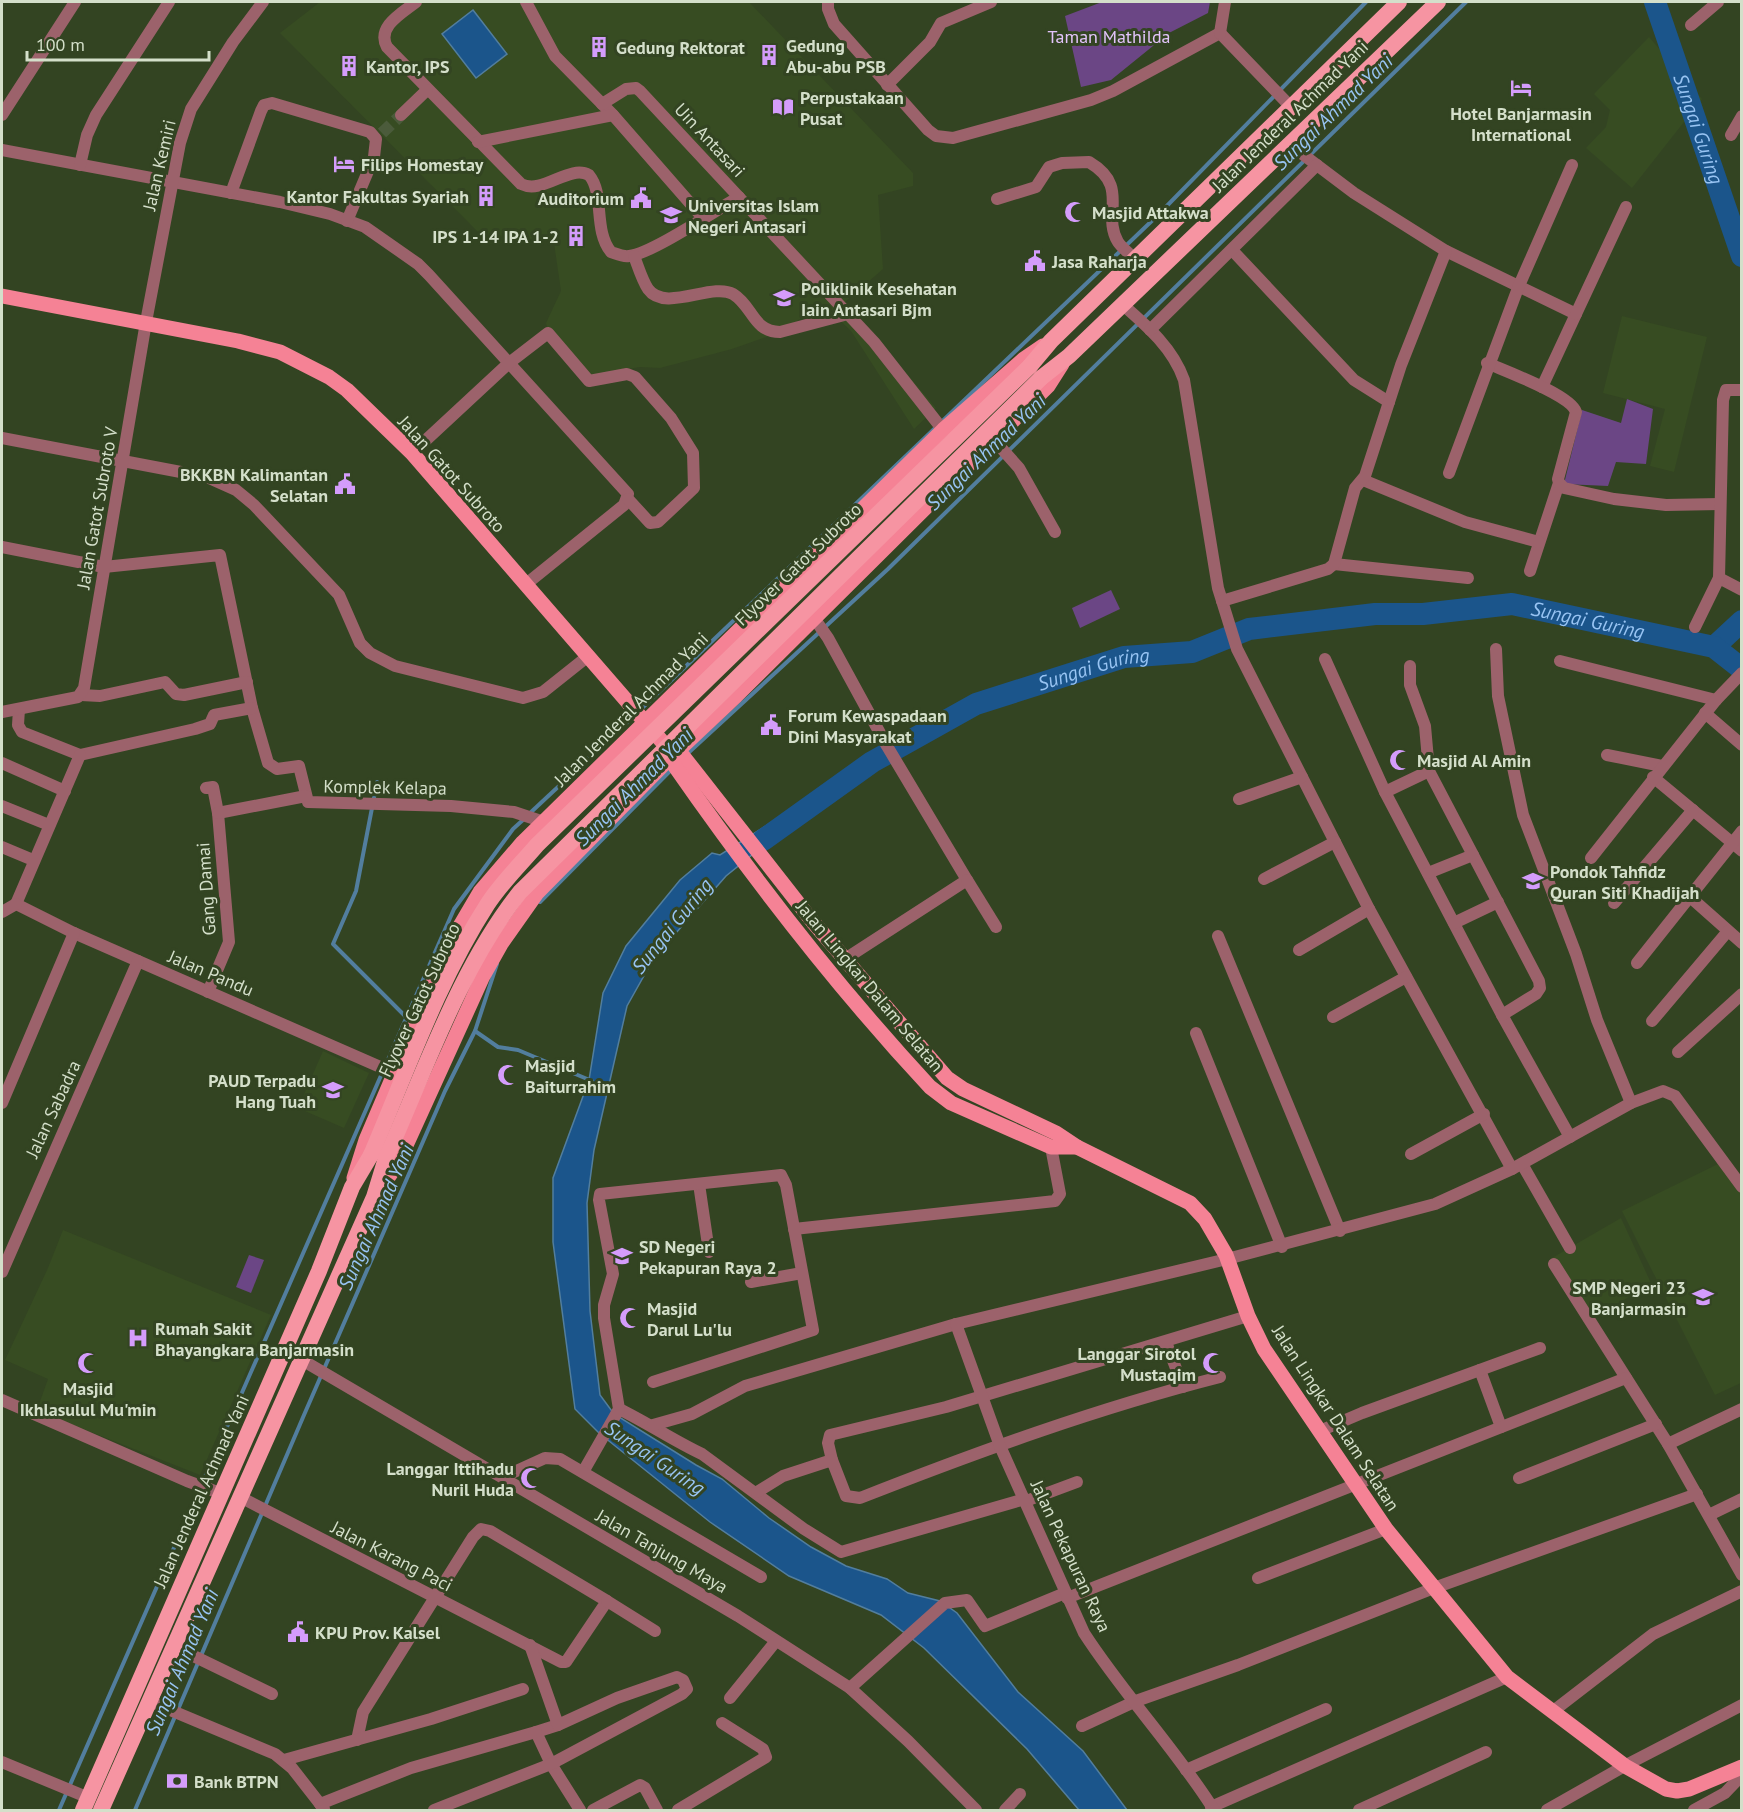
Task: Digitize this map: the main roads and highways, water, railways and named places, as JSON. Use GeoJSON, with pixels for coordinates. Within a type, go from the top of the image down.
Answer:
{"type":"FeatureCollection","features":[{"type":"Feature","properties":{"kind":"highway","name":"Jalan Jenderal Achmad Yani"},"geometry":{"type":"LineString","coordinates":[[1035,372],[1051,341],[1128,251],[1400,2]]}},
{"type":"Feature","properties":{"kind":"highway","name":"Jalan Jenderal Achmad Yani"},"geometry":{"type":"LineString","coordinates":[[1035,372],[1066,358],[1127,308],[1289,144],[1438,2]]}},
{"type":"Feature","properties":{"kind":"highway","name":"Flyover Gatot Subroto"},"geometry":{"type":"LineString","coordinates":[[379,1156],[454,963],[488,904],[506,880],[545,837],[1035,372]]}},
{"type":"Feature","properties":{"kind":"highway","name":"Jalan Jenderal Achmad Yani"},"geometry":{"type":"LineString","coordinates":[[87,1798],[214,1490],[259,1408],[310,1292],[352,1187],[379,1156]]}},
{"type":"Feature","properties":{"kind":"highway","name":"Jalan Jenderal Achmad Yani"},"geometry":{"type":"LineString","coordinates":[[87,1798],[151,1702],[181,1649],[246,1501],[276,1415],[307,1363],[329,1300],[374,1197],[379,1156]]}},
{"type":"Feature","properties":{"kind":"highway"},"geometry":{"type":"LineString","coordinates":[[310,1292],[329,1300]]}},
{"type":"Feature","properties":{"kind":"highway"},"geometry":{"type":"LineString","coordinates":[[259,1408],[276,1415]]}},
{"type":"Feature","properties":{"kind":"main road","name":"Jalan Gatot Subroto"},"geometry":{"type":"LineString","coordinates":[[2,296],[146,322],[280,352],[309,366],[346,390],[412,453],[679,764]]}},
{"type":"Feature","properties":{"kind":"main road","name":"Jalan Jenderal Achmad Yani"},"geometry":{"type":"LineString","coordinates":[[352,1187],[387,1070],[463,919],[532,818],[581,786],[640,716],[705,663],[941,428],[1024,359],[1051,341]]}},
{"type":"Feature","properties":{"kind":"main road","name":"Jalan Jenderal Achmad Yani"},"geometry":{"type":"LineString","coordinates":[[374,1197],[399,1163],[501,944],[537,893],[608,821],[679,764],[736,696],[817,622],[1048,386],[1066,358]]}},
{"type":"Feature","properties":{"kind":"main road"},"geometry":{"type":"LineString","coordinates":[[705,663],[695,691],[699,701],[709,704],[736,696]]}},
{"type":"Feature","properties":{"kind":"main road","name":"Jalan Lingkar Dalam Selatan"},"geometry":{"type":"LineString","coordinates":[[679,764],[744,834],[845,959],[947,1078],[1054,1140]]}},
{"type":"Feature","properties":{"kind":"main road","name":"Jalan Lingkar Dalam Selatan"},"geometry":{"type":"LineString","coordinates":[[679,764],[729,844],[800,934],[930,1087],[951,1103],[1077,1147],[1190,1203],[1205,1219],[1227,1260],[1248,1316],[1264,1349],[1322,1430],[1386,1529],[1507,1677],[1625,1766],[1665,1789],[1689,1790],[1742,1767]]}},
{"type":"Feature","properties":{"kind":"main road"},"geometry":{"type":"LineString","coordinates":[[581,786],[609,769],[616,767],[625,771],[628,783],[608,821]]}},
{"type":"Feature","properties":{"kind":"water"},"geometry":{"type":"Polygon","coordinates":[[[473,10],[507,54],[476,78],[442,34],[473,10]]]}},
{"type":"Feature","properties":{"kind":"water"},"geometry":{"type":"Polygon","coordinates":[[[780,817],[789,825],[726,876],[654,958],[627,1006],[594,1150],[587,1203],[590,1311],[600,1395],[614,1414],[722,1479],[769,1518],[811,1547],[846,1566],[887,1579],[908,1593],[940,1601],[957,1613],[1018,1692],[1083,1751],[1127,1810],[1079,1810],[1027,1749],[924,1648],[881,1615],[789,1576],[710,1522],[599,1433],[575,1409],[553,1242],[553,1178],[589,1080],[603,993],[626,946],[680,880],[712,853],[720,855],[780,817]]]}},
{"type":"Feature","properties":{"kind":"waterway","name":"Sungai Ahmad Yani"},"geometry":{"type":"LineString","coordinates":[[639,711],[1158,215],[1366,2]]}},
{"type":"Feature","properties":{"kind":"waterway","name":"Sungai Ahmad Yani"},"geometry":{"type":"LineString","coordinates":[[686,755],[888,569],[1466,2]]}},
{"type":"Feature","properties":{"kind":"waterway","name":"Sungai Guring"},"geometry":{"type":"LineString","coordinates":[[1655,2],[1742,256]]}},
{"type":"Feature","properties":{"kind":"waterway","name":"Sungai Guring"},"geometry":{"type":"LineString","coordinates":[[763,840],[872,762],[976,704],[1124,657],[1192,652],[1249,629],[1375,614],[1423,614],[1512,604],[1714,647],[1742,669]]}},
{"type":"Feature","properties":{"kind":"waterway","name":"Sungai Guring"},"geometry":{"type":"LineString","coordinates":[[1714,647],[1742,621]]}},
{"type":"Feature","properties":{"kind":"waterway","name":"Sungai Ahmad Yani"},"geometry":{"type":"LineString","coordinates":[[529,814],[634,716]]}},
{"type":"Feature","properties":{"kind":"waterway","name":"Sungai Ahmad Yani"},"geometry":{"type":"LineString","coordinates":[[540,902],[672,769]]}},
{"type":"Feature","properties":{"kind":"waterway"},"geometry":{"type":"LineString","coordinates":[[377,782],[356,891],[333,944],[406,1017]]}},
{"type":"Feature","properties":{"kind":"waterway","name":"Sungai Ahmad Yani"},"geometry":{"type":"LineString","coordinates":[[59,1810],[454,909],[513,829],[524,819]]}},
{"type":"Feature","properties":{"kind":"waterway","name":"Sungai Ahmad Yani"},"geometry":{"type":"LineString","coordinates":[[135,1810],[445,1091],[475,1031],[497,964]]}},
{"type":"Feature","properties":{"kind":"waterway"},"geometry":{"type":"LineString","coordinates":[[475,1031],[498,1047],[518,1050],[592,1081]]}},
{"type":"Feature","properties":{"kind":"tunnel"},"geometry":{"type":"LineString","coordinates":[[382,133],[401,115]]}},
{"type":"Feature","properties":{"kind":"place","name":"Gedung Rektorat"},"geometry":{"type":"Point","coordinates":[599,47]}},
{"type":"Feature","properties":{"kind":"place","name":"Gedung Abu-abu PSB"},"geometry":{"type":"Point","coordinates":[769,55]}},
{"type":"Feature","properties":{"kind":"place","name":"Kantor, IPS"},"geometry":{"type":"Point","coordinates":[349,66]}},
{"type":"Feature","properties":{"kind":"place","name":"Hotel Banjarmasin International"},"geometry":{"type":"Point","coordinates":[1521,88]}},
{"type":"Feature","properties":{"kind":"place","name":"Perpustakaan Pusat"},"geometry":{"type":"Point","coordinates":[783,107]}},
{"type":"Feature","properties":{"kind":"place","name":"Filips Homestay"},"geometry":{"type":"Point","coordinates":[344,164]}},
{"type":"Feature","properties":{"kind":"place","name":"Kantor Fakultas Syariah"},"geometry":{"type":"Point","coordinates":[486,196]}},
{"type":"Feature","properties":{"kind":"place","name":"Auditorium"},"geometry":{"type":"Point","coordinates":[641,198]}},
{"type":"Feature","properties":{"kind":"place","name":"Masjid Attakwa"},"geometry":{"type":"Point","coordinates":[1075,212]}},
{"type":"Feature","properties":{"kind":"place","name":"Universitas Islam Negeri Antasari"},"geometry":{"type":"Point","coordinates":[671,215]}},
{"type":"Feature","properties":{"kind":"place","name":"IPS 1-14 IPA 1-2"},"geometry":{"type":"Point","coordinates":[576,236]}},
{"type":"Feature","properties":{"kind":"place","name":"Jasa Raharja"},"geometry":{"type":"Point","coordinates":[1035,261]}},
{"type":"Feature","properties":{"kind":"place","name":"Poliklinik Kesehatan Iain Antasari Bjm"},"geometry":{"type":"Point","coordinates":[784,298]}},
{"type":"Feature","properties":{"kind":"place","name":"BKKBN Kalimantan Selatan"},"geometry":{"type":"Point","coordinates":[345,484]}},
{"type":"Feature","properties":{"kind":"place","name":"Forum Kewaspadaan Dini Masyarakat"},"geometry":{"type":"Point","coordinates":[771,725]}},
{"type":"Feature","properties":{"kind":"place","name":"Masjid Al Amin"},"geometry":{"type":"Point","coordinates":[1400,760]}},
{"type":"Feature","properties":{"kind":"place","name":"Pondok Tahfidz Quran Siti Khadijah"},"geometry":{"type":"Point","coordinates":[1533,881]}},
{"type":"Feature","properties":{"kind":"place","name":"Masjid Baiturrahim"},"geometry":{"type":"Point","coordinates":[508,1075]}},
{"type":"Feature","properties":{"kind":"place","name":"PAUD Terpadu Hang Tuah"},"geometry":{"type":"Point","coordinates":[333,1090]}},
{"type":"Feature","properties":{"kind":"place","name":"SD Negeri Pekapuran Raya 2"},"geometry":{"type":"Point","coordinates":[622,1256]}},
{"type":"Feature","properties":{"kind":"place","name":"SMP Negeri 23 Banjarmasin"},"geometry":{"type":"Point","coordinates":[1703,1297]}},
{"type":"Feature","properties":{"kind":"place","name":"Masjid Darul Lu'lu"},"geometry":{"type":"Point","coordinates":[630,1318]}},
{"type":"Feature","properties":{"kind":"place","name":"Rumah Sakit Bhayangkara Banjarmasin"},"geometry":{"type":"Point","coordinates":[138,1338]}},
{"type":"Feature","properties":{"kind":"place","name":"Masjid Ikhlasulul Mu'min"},"geometry":{"type":"Point","coordinates":[88,1363]}},
{"type":"Feature","properties":{"kind":"place","name":"Langgar Sirotol Mustaqim"},"geometry":{"type":"Point","coordinates":[1213,1363]}},
{"type":"Feature","properties":{"kind":"place","name":"Langgar Ittihadu Nuril Huda"},"geometry":{"type":"Point","coordinates":[531,1478]}},
{"type":"Feature","properties":{"kind":"place","name":"KPU Prov. Kalsel"},"geometry":{"type":"Point","coordinates":[298,1632]}},
{"type":"Feature","properties":{"kind":"place","name":"Bank BTPN"},"geometry":{"type":"Point","coordinates":[177,1781]}},
{"type":"Feature","properties":{"kind":"park label","name":"Taman Mathilda"},"geometry":{"type":"Point","coordinates":[1109,36]}}]}
